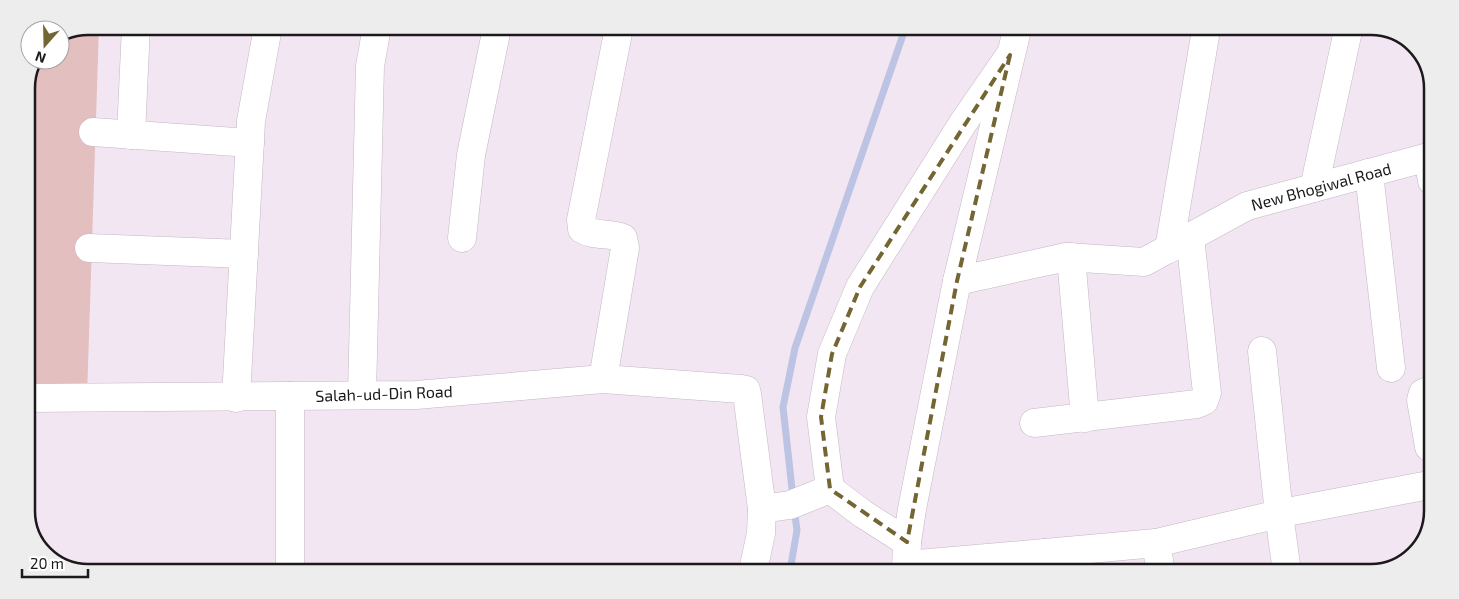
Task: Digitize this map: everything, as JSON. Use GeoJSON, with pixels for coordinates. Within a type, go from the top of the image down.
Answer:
{"type":"FeatureCollection","features":[{"type":"Feature","properties":{"kind":"street"},"geometry":{"type":"LineString","coordinates":[[131,135],[136,35]]}},
{"type":"Feature","properties":{"kind":"street"},"geometry":{"type":"LineString","coordinates":[[236,398],[251,121],[267,35]]}},
{"type":"Feature","properties":{"kind":"street"},"geometry":{"type":"LineString","coordinates":[[362,395],[370,66],[376,35]]}},
{"type":"Feature","properties":{"kind":"street"},"geometry":{"type":"LineString","coordinates":[[462,238],[471,155],[496,35]]}},
{"type":"Feature","properties":{"kind":"street"},"geometry":{"type":"LineString","coordinates":[[603,379],[625,248],[623,238],[612,234],[590,234],[582,229],[581,220],[618,35]]}},
{"type":"Feature","properties":{"kind":"street"},"geometry":{"type":"LineString","coordinates":[[1034,424],[1197,404],[1204,401],[1207,393],[1179,243],[1205,35]]}},
{"type":"Feature","properties":{"kind":"street"},"geometry":{"type":"LineString","coordinates":[[1314,188],[1347,35]]}},
{"type":"Feature","properties":{"kind":"street"},"geometry":{"type":"LineString","coordinates":[[906,559],[957,280],[1014,42]]}},
{"type":"Feature","properties":{"kind":"street"},"geometry":{"type":"LineString","coordinates":[[1014,42],[860,287],[832,354],[821,417],[830,489],[863,514],[906,559],[1045,562],[1156,543],[1279,514],[1424,486]]}},
{"type":"Feature","properties":{"kind":"street"},"geometry":{"type":"LineString","coordinates":[[93,132],[250,143]]}},
{"type":"Feature","properties":{"kind":"street","name":"New Bhogiwal Road"},"geometry":{"type":"LineString","coordinates":[[957,280],[1071,257],[1144,262],[1247,206],[1368,173],[1424,166]]}},
{"type":"Feature","properties":{"kind":"street"},"geometry":{"type":"LineString","coordinates":[[1368,173],[1391,368]]}},
{"type":"Feature","properties":{"kind":"street"},"geometry":{"type":"LineString","coordinates":[[89,248],[244,254]]}},
{"type":"Feature","properties":{"kind":"street"},"geometry":{"type":"LineString","coordinates":[[1071,257],[1085,418]]}},
{"type":"Feature","properties":{"kind":"street"},"geometry":{"type":"LineString","coordinates":[[1262,351],[1286,564]]}},
{"type":"Feature","properties":{"kind":"street","name":"Salah-ud-Din Road"},"geometry":{"type":"LineString","coordinates":[[35,398],[236,398],[416,395],[603,379],[741,389],[746,390],[747,394],[762,509]]}},
{"type":"Feature","properties":{"kind":"street"},"geometry":{"type":"LineString","coordinates":[[1424,393],[1421,400],[1424,418]]}},
{"type":"Feature","properties":{"kind":"street"},"geometry":{"type":"LineString","coordinates":[[290,396],[290,564]]}},
{"type":"Feature","properties":{"kind":"street"},"geometry":{"type":"LineString","coordinates":[[754,564],[761,533],[762,509],[790,505],[830,489]]}},
{"type":"Feature","properties":{"kind":"street"},"geometry":{"type":"LineString","coordinates":[[1156,543],[1160,564]]}},
{"type":"Feature","properties":{"kind":"highlighted area"},"geometry":{"type":"Polygon","coordinates":[[[1010,55],[957,281],[907,542],[830,489],[821,417],[832,354],[860,287],[1010,55]]]}},
{"type":"Feature","properties":{"kind":"shaded area"},"geometry":{"type":"Polygon","coordinates":[[[99,35],[87,398],[35,398],[36,78],[38,70],[70,70],[70,38],[99,35]]]}},
{"type":"Feature","properties":{"kind":"waterway"},"geometry":{"type":"LineString","coordinates":[[793,498],[783,407],[795,348],[903,35]]}},
{"type":"Feature","properties":{"kind":"waterway"},"geometry":{"type":"LineString","coordinates":[[791,564],[797,530],[794,509]]}}]}
